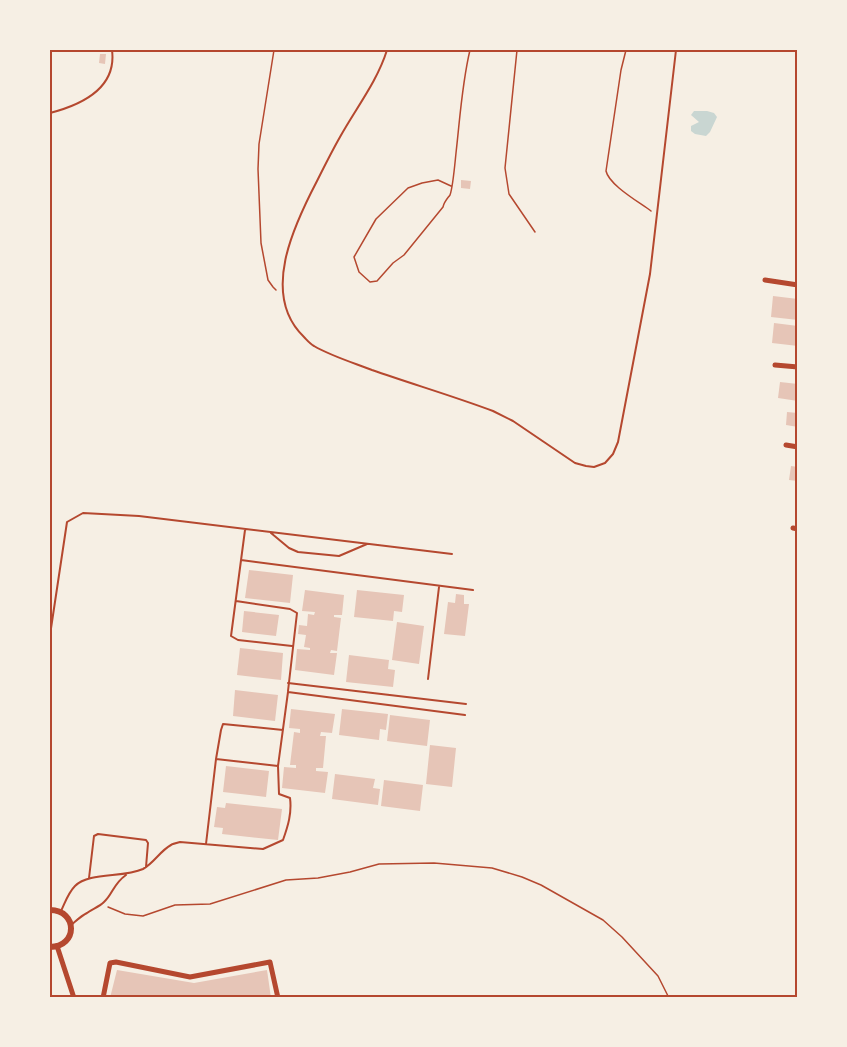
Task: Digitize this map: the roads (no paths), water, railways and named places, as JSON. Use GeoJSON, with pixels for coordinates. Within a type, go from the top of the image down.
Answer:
{"type":"FeatureCollection","features":[{"type":"Feature","properties":{"kind":"street"},"geometry":{"type":"LineString","coordinates":[[765,280],[798,285]]}},
{"type":"Feature","properties":{"kind":"street"},"geometry":{"type":"LineString","coordinates":[[775,365],[798,367]]}},
{"type":"Feature","properties":{"kind":"street"},"geometry":{"type":"LineString","coordinates":[[786,445],[798,447]]}},
{"type":"Feature","properties":{"kind":"street"},"geometry":{"type":"LineString","coordinates":[[50,910],[66,915],[71,925],[67,941],[53,947],[74,998]]}},
{"type":"Feature","properties":{"kind":"street"},"geometry":{"type":"LineString","coordinates":[[103,998],[110,963],[116,962],[190,977],[270,962],[278,998]]}},
{"type":"Feature","properties":{"kind":"lane"},"geometry":{"type":"LineString","coordinates":[[50,113],[90,98],[102,86],[109,75],[112,50]]}},
{"type":"Feature","properties":{"kind":"lane"},"geometry":{"type":"LineString","coordinates":[[387,50],[371,87],[340,137],[301,212],[288,248],[283,292],[292,324],[312,345],[351,362],[493,411],[513,421],[575,463],[594,467],[609,460],[618,442],[650,274],[676,50]]}},
{"type":"Feature","properties":{"kind":"lane"},"geometry":{"type":"LineString","coordinates":[[50,635],[67,522],[83,513],[138,516],[452,554]]}},
{"type":"Feature","properties":{"kind":"lane"},"geometry":{"type":"LineString","coordinates":[[245,530],[231,636],[238,640],[292,646]]}},
{"type":"Feature","properties":{"kind":"lane"},"geometry":{"type":"LineString","coordinates":[[271,533],[289,548],[298,552],[339,556],[367,544]]}},
{"type":"Feature","properties":{"kind":"lane"},"geometry":{"type":"LineString","coordinates":[[242,560],[472,590]]}},
{"type":"Feature","properties":{"kind":"lane"},"geometry":{"type":"LineString","coordinates":[[428,679],[439,587]]}},
{"type":"Feature","properties":{"kind":"lane"},"geometry":{"type":"LineString","coordinates":[[71,925],[102,904],[118,880],[146,868],[171,844],[180,842],[263,849],[283,840],[289,822],[291,805],[290,798],[279,794],[278,766],[297,613],[290,609],[236,601]]}},
{"type":"Feature","properties":{"kind":"lane"},"geometry":{"type":"LineString","coordinates":[[288,683],[466,704]]}},
{"type":"Feature","properties":{"kind":"lane"},"geometry":{"type":"LineString","coordinates":[[288,692],[465,715]]}},
{"type":"Feature","properties":{"kind":"lane"},"geometry":{"type":"LineString","coordinates":[[206,844],[216,759],[223,724],[283,730]]}},
{"type":"Feature","properties":{"kind":"lane"},"geometry":{"type":"LineString","coordinates":[[216,759],[278,766]]}},
{"type":"Feature","properties":{"kind":"lane"},"geometry":{"type":"LineString","coordinates":[[89,878],[94,836],[98,834],[146,840],[148,843],[146,868]]}},
{"type":"Feature","properties":{"kind":"lane"},"geometry":{"type":"LineString","coordinates":[[61,912],[69,893],[80,882],[89,878],[128,874]]}}]}
